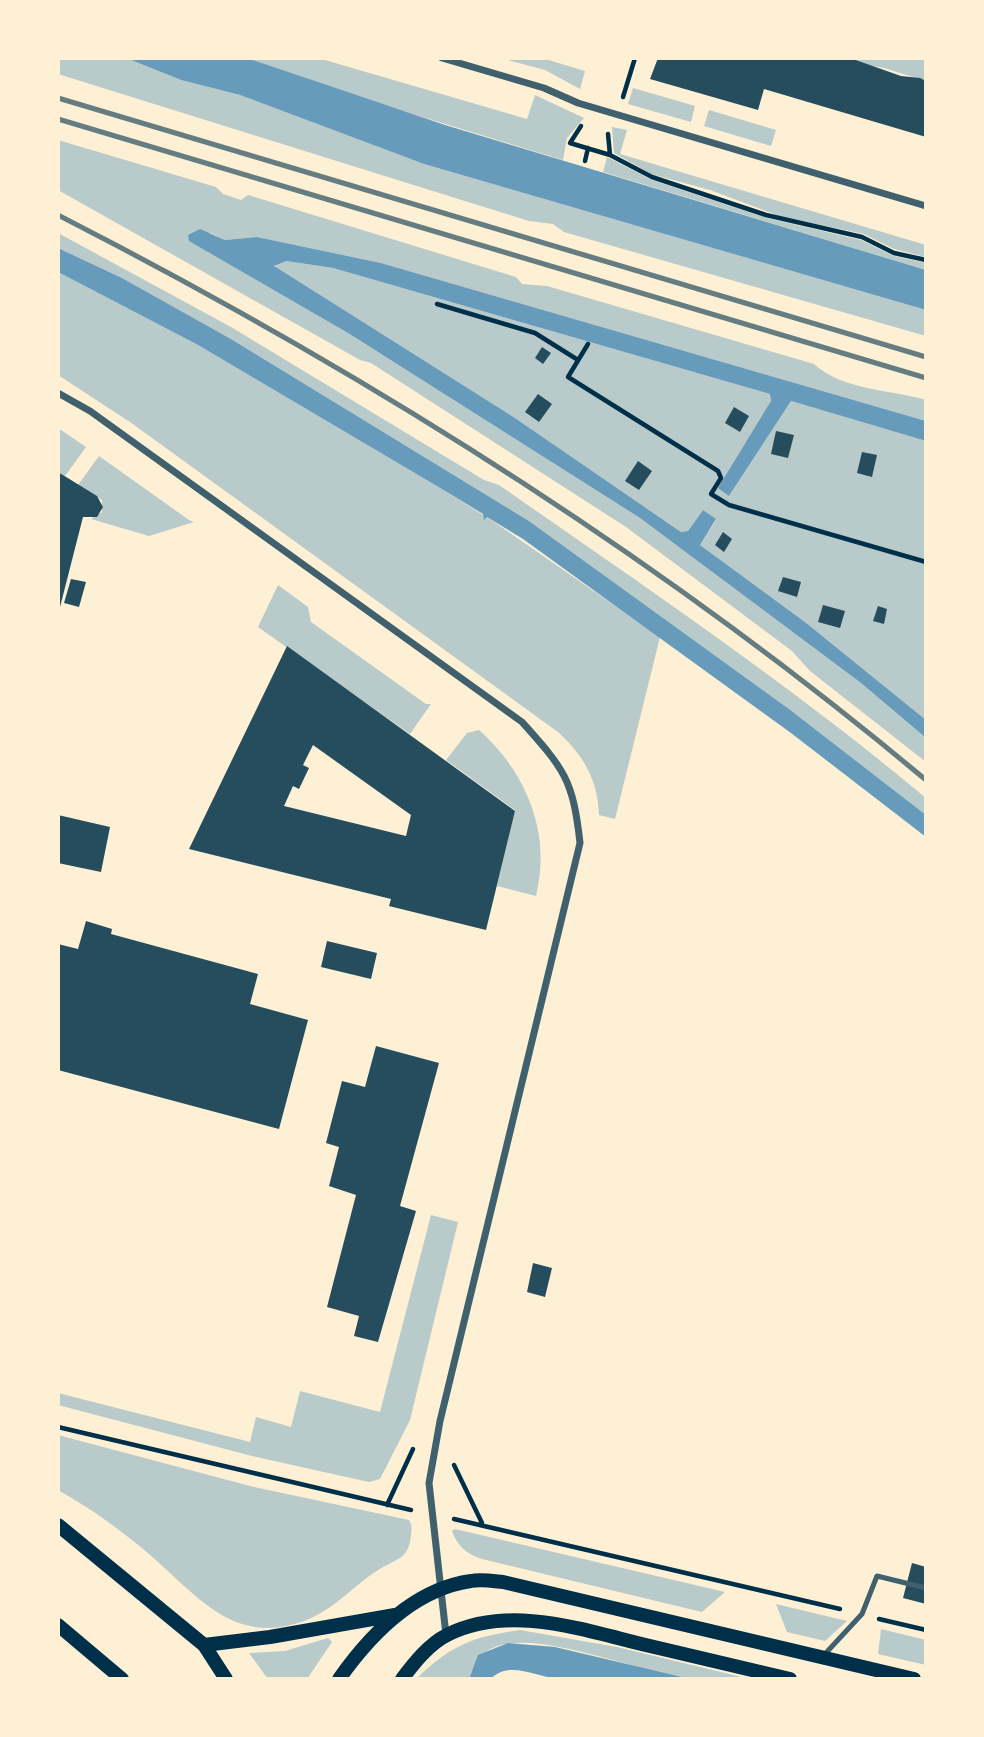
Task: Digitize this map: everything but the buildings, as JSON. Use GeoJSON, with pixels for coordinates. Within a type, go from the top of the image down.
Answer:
{"type":"FeatureCollection","features":[{"type":"Feature","properties":{"kind":"main road"},"geometry":{"type":"LineString","coordinates":[[58,1525],[82,1542],[204,1645],[226,1679]]}},
{"type":"Feature","properties":{"kind":"main road"},"geometry":{"type":"LineString","coordinates":[[204,1645],[394,1615],[439,1591],[471,1581],[503,1582],[914,1679]]}},
{"type":"Feature","properties":{"kind":"main road"},"geometry":{"type":"LineString","coordinates":[[339,1679],[394,1615]]}},
{"type":"Feature","properties":{"kind":"main road"},"geometry":{"type":"LineString","coordinates":[[402,1679],[416,1660],[446,1635],[505,1620],[536,1622],[790,1679]]}},
{"type":"Feature","properties":{"kind":"main road"},"geometry":{"type":"LineString","coordinates":[[58,1625],[122,1679]]}},
{"type":"Feature","properties":{"kind":"street"},"geometry":{"type":"LineString","coordinates":[[442,58],[544,88],[615,114],[926,206]]}},
{"type":"Feature","properties":{"kind":"street"},"geometry":{"type":"LineString","coordinates":[[58,393],[90,411],[522,722],[559,763],[575,800],[580,843],[440,1421],[429,1483],[446,1635]]}},
{"type":"Feature","properties":{"kind":"lane"},"geometry":{"type":"LineString","coordinates":[[822,1657],[862,1614],[877,1576],[926,1588]]}},
{"type":"Feature","properties":{"kind":"path"},"geometry":{"type":"LineString","coordinates":[[610,155],[608,128],[635,58]]}},
{"type":"Feature","properties":{"kind":"path"},"geometry":{"type":"LineString","coordinates":[[590,106],[584,122],[570,138],[570,143],[610,155],[652,177],[765,215],[862,237],[894,253],[926,260]]}},
{"type":"Feature","properties":{"kind":"path"},"geometry":{"type":"LineString","coordinates":[[585,161],[587,148]]}},
{"type":"Feature","properties":{"kind":"path"},"geometry":{"type":"LineString","coordinates":[[437,304],[536,333],[578,360]]}},
{"type":"Feature","properties":{"kind":"path"},"geometry":{"type":"LineString","coordinates":[[588,344],[568,377],[718,471],[721,478],[711,494],[729,505],[926,562]]}},
{"type":"Feature","properties":{"kind":"path"},"geometry":{"type":"LineString","coordinates":[[440,1421],[456,1472],[482,1524]]}},
{"type":"Feature","properties":{"kind":"path"},"geometry":{"type":"LineString","coordinates":[[58,1427],[482,1524],[926,1630]]}},
{"type":"Feature","properties":{"kind":"shaded area"},"geometry":{"type":"Polygon","coordinates":[[[58,58],[126,58],[181,80],[240,95],[424,164],[926,310],[926,336],[564,232],[553,224],[529,221],[58,74],[58,58]]]}},
{"type":"Feature","properties":{"kind":"shaded area"},"geometry":{"type":"Polygon","coordinates":[[[247,58],[318,58],[527,119],[535,95],[584,118],[567,138],[563,160],[370,101],[247,58]]]}},
{"type":"Feature","properties":{"kind":"shaded area"},"geometry":{"type":"Polygon","coordinates":[[[500,58],[542,58],[585,71],[580,89],[545,70],[500,58]]]}},
{"type":"Feature","properties":{"kind":"shaded area"},"geometry":{"type":"Polygon","coordinates":[[[850,58],[926,58],[926,81],[866,65],[850,58]]]}},
{"type":"Feature","properties":{"kind":"shaded area"},"geometry":{"type":"Polygon","coordinates":[[[633,88],[695,106],[691,122],[628,104],[633,88]]]}},
{"type":"Feature","properties":{"kind":"shaded area"},"geometry":{"type":"Polygon","coordinates":[[[709,110],[776,130],[771,146],[704,126],[709,110]]]}},
{"type":"Feature","properties":{"kind":"shaded area"},"geometry":{"type":"Polygon","coordinates":[[[612,127],[627,130],[620,154],[926,245],[926,257],[894,249],[864,234],[782,217],[710,190],[651,174],[614,153],[612,127]]]}},
{"type":"Feature","properties":{"kind":"shaded area"},"geometry":{"type":"Polygon","coordinates":[[[58,140],[216,187],[223,194],[241,200],[248,195],[516,277],[522,284],[547,286],[814,364],[826,373],[853,384],[926,400],[926,421],[381,263],[257,237],[225,240],[211,233],[190,241],[348,333],[640,518],[861,683],[926,738],[926,762],[810,671],[792,651],[626,527],[371,363],[360,360],[58,190],[58,140]]]}},
{"type":"Feature","properties":{"kind":"shaded area"},"geometry":{"type":"Polygon","coordinates":[[[607,157],[652,180],[767,218],[861,240],[894,256],[926,263],[926,270],[603,172],[607,157]]]}},
{"type":"Feature","properties":{"kind":"shaded area"},"geometry":{"type":"Polygon","coordinates":[[[58,233],[231,327],[484,480],[499,485],[716,637],[875,756],[926,798],[926,815],[789,709],[529,521],[231,339],[122,278],[58,248],[58,233]]]}},
{"type":"Feature","properties":{"kind":"shaded area"},"geometry":{"type":"Polygon","coordinates":[[[286,261],[333,268],[770,394],[771,401],[729,496],[791,401],[926,441],[926,720],[805,622],[700,545],[716,520],[703,510],[688,531],[681,532],[515,418],[275,269],[276,263],[286,261]]]}},
{"type":"Feature","properties":{"kind":"shaded area"},"geometry":{"type":"Polygon","coordinates":[[[58,272],[198,345],[452,495],[660,637],[615,819],[599,815],[596,791],[588,769],[558,732],[130,422],[58,375],[58,272]]]}},
{"type":"Feature","properties":{"kind":"shaded area"},"geometry":{"type":"Polygon","coordinates":[[[58,428],[86,447],[65,476],[58,472],[58,428]]]}},
{"type":"Feature","properties":{"kind":"shaded area"},"geometry":{"type":"Polygon","coordinates":[[[99,456],[194,522],[149,536],[91,519],[102,512],[102,500],[78,485],[99,456]]]}},
{"type":"Feature","properties":{"kind":"shaded area"},"geometry":{"type":"Polygon","coordinates":[[[278,585],[308,607],[311,622],[426,704],[431,704],[410,734],[258,627],[278,585]]]}},
{"type":"Feature","properties":{"kind":"shaded area"},"geometry":{"type":"Polygon","coordinates":[[[479,730],[510,765],[531,805],[540,849],[536,896],[497,886],[515,810],[446,760],[467,733],[479,730]]]}},
{"type":"Feature","properties":{"kind":"shaded area"},"geometry":{"type":"Polygon","coordinates":[[[431,1215],[458,1222],[410,1420],[380,1479],[369,1482],[252,1456],[58,1405],[58,1393],[250,1442],[256,1417],[291,1427],[300,1391],[380,1412],[431,1215]]]}},
{"type":"Feature","properties":{"kind":"shaded area"},"geometry":{"type":"Polygon","coordinates":[[[58,1435],[254,1487],[409,1520],[412,1529],[410,1542],[399,1559],[374,1573],[329,1608],[309,1619],[283,1627],[260,1628],[239,1623],[202,1601],[127,1536],[58,1490],[58,1435]]]}},
{"type":"Feature","properties":{"kind":"shaded area"},"geometry":{"type":"Polygon","coordinates":[[[455,1529],[725,1592],[702,1612],[482,1559],[460,1545],[452,1531],[455,1529]]]}},
{"type":"Feature","properties":{"kind":"shaded area"},"geometry":{"type":"Polygon","coordinates":[[[776,1604],[847,1621],[825,1641],[787,1632],[776,1604]]]}},
{"type":"Feature","properties":{"kind":"shaded area"},"geometry":{"type":"Polygon","coordinates":[[[881,1629],[926,1640],[926,1665],[878,1654],[881,1629]]]}},
{"type":"Feature","properties":{"kind":"shaded area"},"geometry":{"type":"Polygon","coordinates":[[[520,1630],[617,1647],[750,1679],[690,1679],[563,1648],[514,1643],[486,1652],[475,1664],[469,1679],[416,1679],[440,1658],[463,1644],[520,1630]]]}},
{"type":"Feature","properties":{"kind":"shaded area"},"geometry":{"type":"Polygon","coordinates":[[[328,1638],[332,1642],[307,1679],[268,1679],[249,1653],[285,1651],[328,1638]]]}},
{"type":"Feature","properties":{"kind":"water"},"geometry":{"type":"Polygon","coordinates":[[[126,58],[247,58],[445,125],[926,270],[926,310],[424,164],[240,95],[181,80],[126,58]]]}},
{"type":"Feature","properties":{"kind":"water"},"geometry":{"type":"Polygon","coordinates":[[[200,229],[225,240],[257,237],[381,263],[926,421],[926,441],[791,401],[729,496],[718,488],[771,401],[770,394],[333,268],[286,261],[274,266],[515,418],[681,532],[688,531],[703,510],[716,519],[700,545],[805,622],[926,720],[926,738],[861,683],[640,518],[348,333],[189,241],[188,235],[200,229]]]}},
{"type":"Feature","properties":{"kind":"water"},"geometry":{"type":"Polygon","coordinates":[[[58,248],[122,278],[231,339],[529,521],[789,709],[926,815],[926,837],[791,733],[523,539],[487,517],[484,520],[483,514],[452,495],[198,345],[58,272],[58,248]]]}},
{"type":"Feature","properties":{"kind":"water"},"geometry":{"type":"Polygon","coordinates":[[[508,1643],[555,1647],[690,1679],[574,1680],[514,1670],[498,1673],[491,1679],[469,1679],[478,1655],[508,1643]]]}},
{"type":"Feature","properties":{"kind":"railway"},"geometry":{"type":"LineString","coordinates":[[58,98],[926,357]]}},
{"type":"Feature","properties":{"kind":"railway"},"geometry":{"type":"LineString","coordinates":[[58,119],[926,378]]}},
{"type":"Feature","properties":{"kind":"railway"},"geometry":{"type":"LineString","coordinates":[[58,215],[286,338],[508,473],[722,620],[825,698],[926,780]]}}]}
